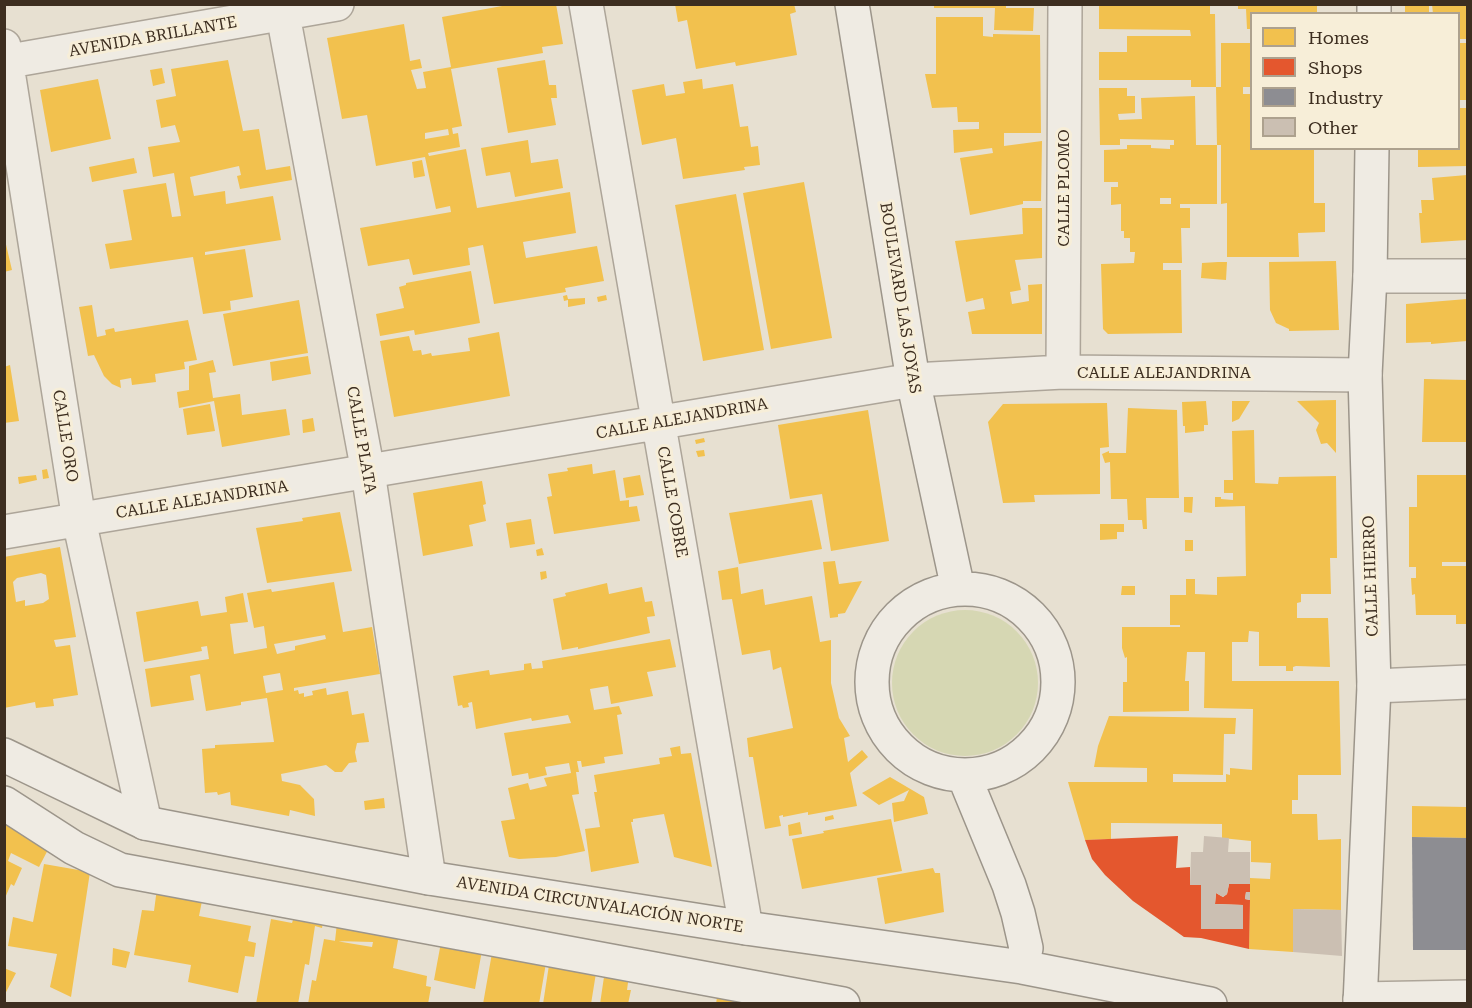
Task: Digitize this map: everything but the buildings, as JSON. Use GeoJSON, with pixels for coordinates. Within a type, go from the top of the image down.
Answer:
{"type":"FeatureCollection","features":[{"type":"Feature","properties":{"kind":"street","name":"AVENIDA BRILLANTE"},"geometry":{"type":"LineString","coordinates":[[5,57],[281,9],[337,4]]}},
{"type":"Feature","properties":{"kind":"street","name":"CALLE COBRE"},"geometry":{"type":"LineString","coordinates":[[586,4],[746,928]]}},
{"type":"Feature","properties":{"kind":"street","name":"BOULEVARD LAS JOYAS"},"geometry":{"type":"LineString","coordinates":[[852,4],[913,380],[958,589]]}},
{"type":"Feature","properties":{"kind":"street","name":"CALLE PLOMO"},"geometry":{"type":"LineString","coordinates":[[1063,372],[1065,4]]}},
{"type":"Feature","properties":{"kind":"street","name":"CALLE PLATA"},"geometry":{"type":"LineString","coordinates":[[281,9],[368,472],[429,878]]}},
{"type":"Feature","properties":{"kind":"street","name":"CALLE ORO"},"geometry":{"type":"LineString","coordinates":[[5,57],[79,520],[146,823]]}},
{"type":"Feature","properties":{"kind":"street","name":"CALLE HIERRO"},"geometry":{"type":"LineString","coordinates":[[1360,1001],[1374,686],[1365,375],[1370,276],[1372,150]]}},
{"type":"Feature","properties":{"kind":"street"},"geometry":{"type":"LineString","coordinates":[[1370,276],[1467,276]]}},
{"type":"Feature","properties":{"kind":"street","name":"CALLE ALEJANDRINA"},"geometry":{"type":"LineString","coordinates":[[4,532],[913,380],[1063,372],[1365,375]]}},
{"type":"Feature","properties":{"kind":"street"},"geometry":{"type":"LineString","coordinates":[[958,589],[996,594],[1025,610],[1040,626],[1055,655],[1059,694],[1049,725],[1035,745],[1010,765],[964,776],[933,770],[899,748],[880,722],[872,693],[874,660],[886,631],[909,608],[927,597],[958,589]]}},
{"type":"Feature","properties":{"kind":"street"},"geometry":{"type":"LineString","coordinates":[[1374,686],[1467,682]]}},
{"type":"Feature","properties":{"kind":"street","name":"AVENIDA CIRCUNVALACIÓN NORTE"},"geometry":{"type":"LineString","coordinates":[[4,755],[146,823],[429,878],[746,928],[1022,967],[1210,1004]]}},
{"type":"Feature","properties":{"kind":"street"},"geometry":{"type":"LineString","coordinates":[[964,776],[1010,885],[1026,948],[1022,967]]}},
{"type":"Feature","properties":{"kind":"street"},"geometry":{"type":"LineString","coordinates":[[4,803],[74,848],[120,870],[843,1004]]}},
{"type":"Feature","properties":{"kind":"street"},"geometry":{"type":"LineString","coordinates":[[1360,1001],[1467,997]]}},
{"type":"Feature","properties":{"kind":"green space"},"geometry":{"type":"Polygon","coordinates":[[[965,610],[993,616],[1016,632],[1032,655],[1038,683],[1032,711],[1016,734],[993,750],[965,756],[937,750],[914,734],[898,711],[892,683],[898,655],[914,632],[937,616],[965,610]]]}}]}
